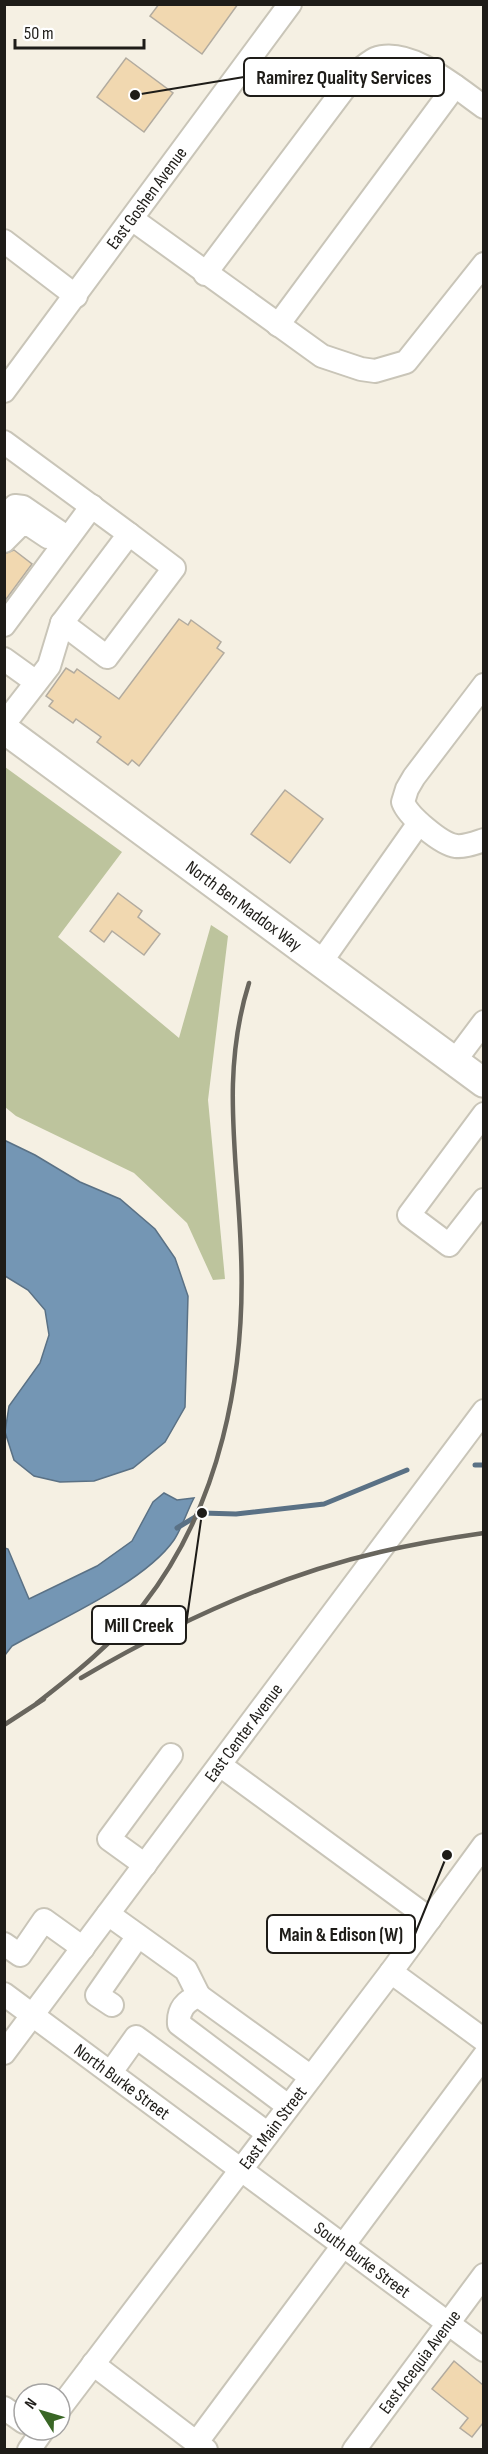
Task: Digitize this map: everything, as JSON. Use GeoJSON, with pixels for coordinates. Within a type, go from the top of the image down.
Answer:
{"type":"FeatureCollection","features":[{"type":"Feature","properties":{"kind":"main road","name":"North Ben Maddox Way"},"geometry":{"type":"LineString","coordinates":[[4,729],[483,1083]]}},
{"type":"Feature","properties":{"kind":"street","name":"East Goshen Avenue"},"geometry":{"type":"LineString","coordinates":[[4,391],[290,4]]}},
{"type":"Feature","properties":{"kind":"street"},"geometry":{"type":"LineString","coordinates":[[206,274],[356,73],[374,59],[390,56],[409,58],[455,86],[483,107]]}},
{"type":"Feature","properties":{"kind":"street"},"geometry":{"type":"LineString","coordinates":[[278,325],[455,86]]}},
{"type":"Feature","properties":{"kind":"street"},"geometry":{"type":"LineString","coordinates":[[132,219],[322,356],[347,366],[375,370],[390,368],[406,362],[483,264]]}},
{"type":"Feature","properties":{"kind":"street"},"geometry":{"type":"LineString","coordinates":[[4,241],[76,296]]}},
{"type":"Feature","properties":{"kind":"street"},"geometry":{"type":"LineString","coordinates":[[4,442],[174,567],[107,657],[62,623]]}},
{"type":"Feature","properties":{"kind":"street"},"geometry":{"type":"LineString","coordinates":[[4,517],[15,506],[23,507],[68,538]]}},
{"type":"Feature","properties":{"kind":"street"},"geometry":{"type":"LineString","coordinates":[[4,625],[92,506]]}},
{"type":"Feature","properties":{"kind":"street"},"geometry":{"type":"LineString","coordinates":[[4,541],[20,525],[30,525],[51,539],[54,558]]}},
{"type":"Feature","properties":{"kind":"street"},"geometry":{"type":"LineString","coordinates":[[4,724],[49,666],[62,623],[129,534]]}},
{"type":"Feature","properties":{"kind":"street"},"geometry":{"type":"LineString","coordinates":[[4,660],[36,682]]}},
{"type":"Feature","properties":{"kind":"street"},"geometry":{"type":"LineString","coordinates":[[483,685],[407,789],[403,802],[405,808],[419,823],[448,844],[455,846],[483,840]]}},
{"type":"Feature","properties":{"kind":"street"},"geometry":{"type":"LineString","coordinates":[[321,962],[419,823]]}},
{"type":"Feature","properties":{"kind":"street"},"geometry":{"type":"LineString","coordinates":[[454,1062],[483,1022]]}},
{"type":"Feature","properties":{"kind":"street"},"geometry":{"type":"LineString","coordinates":[[483,1114],[409,1215],[449,1245],[483,1200]]}},
{"type":"Feature","properties":{"kind":"street","name":"East Center Avenue"},"geometry":{"type":"LineString","coordinates":[[4,2053],[483,1411]]}},
{"type":"Feature","properties":{"kind":"street"},"geometry":{"type":"LineString","coordinates":[[145,1865],[109,1839],[171,1755]]}},
{"type":"Feature","properties":{"kind":"street"},"geometry":{"type":"LineString","coordinates":[[220,1765],[430,1919]]}},
{"type":"Feature","properties":{"kind":"street","name":"East Main Street"},"geometry":{"type":"LineString","coordinates":[[72,2392],[391,1972],[483,1845]]}},
{"type":"Feature","properties":{"kind":"street"},"geometry":{"type":"LineString","coordinates":[[108,1914],[186,1970],[199,1996],[311,2077]]}},
{"type":"Feature","properties":{"kind":"street"},"geometry":{"type":"LineString","coordinates":[[4,1944],[20,1955],[44,1920],[83,1947]]}},
{"type":"Feature","properties":{"kind":"street"},"geometry":{"type":"LineString","coordinates":[[112,2005],[97,1995],[138,1936]]}},
{"type":"Feature","properties":{"kind":"street"},"geometry":{"type":"LineString","coordinates":[[391,1972],[483,2040]]}},
{"type":"Feature","properties":{"kind":"street","name":"North Burke Street"},"geometry":{"type":"LineString","coordinates":[[4,1994],[241,2168]]}},
{"type":"Feature","properties":{"kind":"street"},"geometry":{"type":"LineString","coordinates":[[199,1996],[189,1999],[178,2014],[179,2024],[288,2106]]}},
{"type":"Feature","properties":{"kind":"street"},"geometry":{"type":"LineString","coordinates":[[111,2072],[136,2037],[267,2133]]}},
{"type":"Feature","properties":{"kind":"street"},"geometry":{"type":"LineString","coordinates":[[93,2364],[202,2446],[344,2245],[483,2056]]}},
{"type":"Feature","properties":{"kind":"street","name":"South Burke Street"},"geometry":{"type":"LineString","coordinates":[[241,2168],[483,2350]]}},
{"type":"Feature","properties":{"kind":"street","name":"East Acequia Avenue"},"geometry":{"type":"LineString","coordinates":[[354,2450],[483,2275]]}},
{"type":"Feature","properties":{"kind":"green space"},"geometry":{"type":"Polygon","coordinates":[[[5,767],[122,852],[58,937],[179,1038],[211,925],[228,936],[208,1100],[225,1279],[213,1280],[187,1223],[134,1173],[16,1116],[5,1107],[5,767]]]}},
{"type":"Feature","properties":{"kind":"water"},"geometry":{"type":"Polygon","coordinates":[[[4,1140],[35,1155],[80,1182],[120,1199],[155,1229],[175,1258],[188,1296],[185,1407],[165,1442],[133,1468],[94,1481],[60,1482],[34,1476],[14,1460],[5,1432],[9,1406],[40,1363],[49,1335],[45,1310],[28,1290],[5,1276],[4,1140]]]}},
{"type":"Feature","properties":{"kind":"water"},"geometry":{"type":"Polygon","coordinates":[[[164,1493],[177,1500],[194,1498],[177,1535],[160,1556],[122,1586],[12,1646],[5,1655],[5,1548],[8,1549],[29,1599],[97,1566],[132,1541],[153,1502],[164,1493]]]}},
{"type":"Feature","properties":{"kind":"building"},"geometry":{"type":"Polygon","coordinates":[[[159,4],[238,4],[202,54],[150,16],[159,4]]]}},
{"type":"Feature","properties":{"kind":"building"},"geometry":{"type":"Polygon","coordinates":[[[126,58],[173,93],[144,132],[97,97],[126,58]]]}},
{"type":"Feature","properties":{"kind":"building"},"geometry":{"type":"Polygon","coordinates":[[[14,550],[32,564],[4,602],[4,554],[14,550]]]}},
{"type":"Feature","properties":{"kind":"building"},"geometry":{"type":"Polygon","coordinates":[[[179,619],[188,625],[191,620],[221,642],[217,648],[224,653],[139,766],[132,760],[128,765],[97,742],[101,737],[76,719],[73,723],[49,706],[53,701],[46,696],[66,668],[74,673],[77,669],[119,699],[179,619]]]}},
{"type":"Feature","properties":{"kind":"building"},"geometry":{"type":"Polygon","coordinates":[[[285,790],[323,819],[290,863],[251,834],[285,790]]]}},
{"type":"Feature","properties":{"kind":"building"},"geometry":{"type":"Polygon","coordinates":[[[118,893],[142,911],[138,917],[160,934],[144,955],[112,931],[104,942],[90,931],[118,893]]]}},
{"type":"Feature","properties":{"kind":"building"},"geometry":{"type":"Polygon","coordinates":[[[454,2361],[483,2385],[483,2423],[472,2437],[460,2428],[468,2418],[432,2389],[454,2361]]]}},
{"type":"Feature","properties":{"kind":"waterway"},"geometry":{"type":"LineString","coordinates":[[475,1465],[484,1465]]}},
{"type":"Feature","properties":{"kind":"waterway"},"geometry":{"type":"LineString","coordinates":[[177,1528],[202,1513],[236,1514],[324,1504],[407,1470]]}},
{"type":"Feature","properties":{"kind":"railway"},"geometry":{"type":"LineString","coordinates":[[37,1703],[93,1657],[119,1632],[143,1605],[170,1567],[192,1526],[223,1438],[239,1346],[241,1253],[233,1084],[240,1017],[249,983]]}},
{"type":"Feature","properties":{"kind":"railway"},"geometry":{"type":"LineString","coordinates":[[81,1678],[188,1621],[302,1574],[393,1549],[484,1533]]}},
{"type":"Feature","properties":{"kind":"railway"},"geometry":{"type":"LineString","coordinates":[[4,1725],[44,1699]]}},
{"type":"Feature","properties":{"kind":"place","name":"Ramirez Quality Services"},"geometry":{"type":"Point","coordinates":[135,95]}},
{"type":"Feature","properties":{"kind":"place","name":"Mill Creek"},"geometry":{"type":"Point","coordinates":[202,1513]}},
{"type":"Feature","properties":{"kind":"place","name":"Main & Edison (W)"},"geometry":{"type":"Point","coordinates":[447,1855]}}]}
